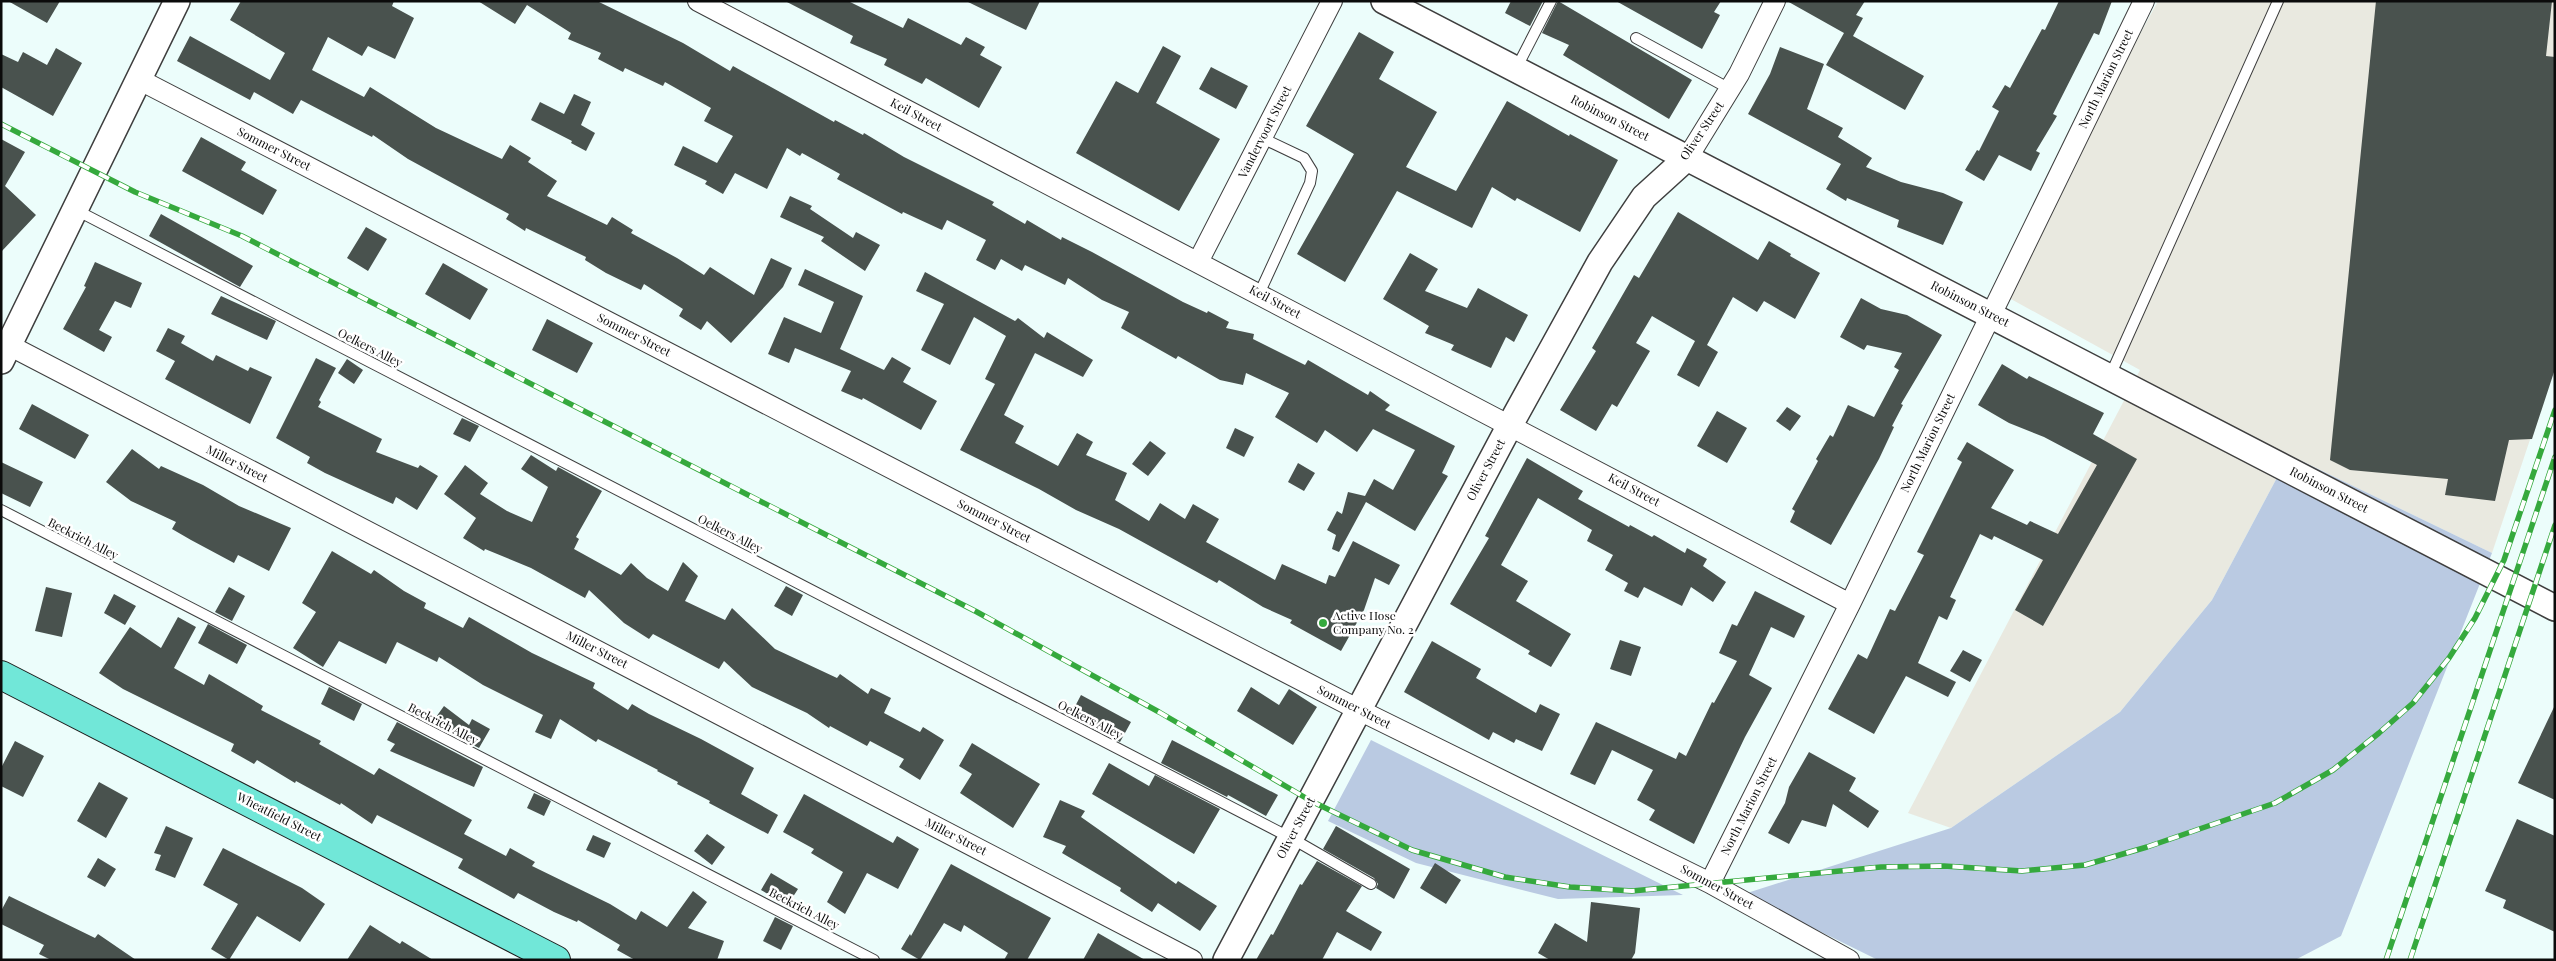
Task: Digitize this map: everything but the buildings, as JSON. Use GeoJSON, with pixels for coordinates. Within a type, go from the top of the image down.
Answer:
{"type":"FeatureCollection","features":[{"type":"Feature","properties":{"kind":"main road","name":"Wheatfield Street"},"geometry":{"type":"LineString","coordinates":[[1,675],[556,960]]}},
{"type":"Feature","properties":{"kind":"street","name":"Keil Street"},"geometry":{"type":"LineString","coordinates":[[698,1],[1850,604]]}},
{"type":"Feature","properties":{"kind":"street","name":"Vandervoort Street"},"geometry":{"type":"LineString","coordinates":[[1198,262],[1332,1]]}},
{"type":"Feature","properties":{"kind":"street","name":"Robinson Street"},"geometry":{"type":"LineString","coordinates":[[1384,1],[1515,71],[1688,157],[2555,608]]}},
{"type":"Feature","properties":{"kind":"street","name":"Oliver Street"},"geometry":{"type":"LineString","coordinates":[[1226,960],[1510,425],[1600,262],[1644,197],[1688,157],[1730,89],[1776,1]]}},
{"type":"Feature","properties":{"kind":"street","name":"North Marion Street"},"geometry":{"type":"LineString","coordinates":[[1710,883],[1850,604],[2144,1]]}},
{"type":"Feature","properties":{"kind":"street"},"geometry":{"type":"LineString","coordinates":[[4,349],[76,210],[176,2]]}},
{"type":"Feature","properties":{"kind":"street","name":"Sommer Street"},"geometry":{"type":"LineString","coordinates":[[140,80],[1360,710],[1710,883],[1849,960]]}},
{"type":"Feature","properties":{"kind":"street","name":"Miller Street"},"geometry":{"type":"LineString","coordinates":[[4,349],[1192,960]]}},
{"type":"Feature","properties":{"kind":"lane"},"geometry":{"type":"LineString","coordinates":[[1515,71],[1551,1]]}},
{"type":"Feature","properties":{"kind":"lane"},"geometry":{"type":"LineString","coordinates":[[2110,376],[2278,1]]}},
{"type":"Feature","properties":{"kind":"lane"},"geometry":{"type":"LineString","coordinates":[[1636,38],[1730,89]]}},
{"type":"Feature","properties":{"kind":"lane"},"geometry":{"type":"LineString","coordinates":[[1259,294],[1310,183],[1312,171],[1304,158],[1262,138]]}},
{"type":"Feature","properties":{"kind":"lane","name":"Oelkers Alley"},"geometry":{"type":"LineString","coordinates":[[76,210],[1290,838],[1371,884]]}},
{"type":"Feature","properties":{"kind":"lane","name":"Beckrich Alley"},"geometry":{"type":"LineString","coordinates":[[1,510],[874,960]]}},
{"type":"Feature","properties":{"kind":"shaded area"},"geometry":{"type":"Polygon","coordinates":[[[2158,1],[2555,1],[2555,365],[2492,553],[2289,455],[2212,600],[2120,712],[1951,828],[1908,813],[2140,370],[2000,293],[2158,1]]]}},
{"type":"Feature","properties":{"kind":"shaded area"},"geometry":{"type":"Polygon","coordinates":[[[2289,455],[2492,553],[2341,936],[2295,960],[1878,960],[1744,894],[1951,828],[2120,712],[2212,600],[2289,455]]]}},
{"type":"Feature","properties":{"kind":"shaded area"},"geometry":{"type":"Polygon","coordinates":[[[1371,740],[1683,895],[1558,899],[1416,863],[1328,821],[1371,740]]]}},
{"type":"Feature","properties":{"kind":"railway"},"geometry":{"type":"LineString","coordinates":[[1,124],[135,192],[242,236],[977,612],[1159,712],[1311,801],[1412,850],[1505,877],[1570,887],[1632,891],[1881,867],[1944,866],[2022,871],[2085,865],[2147,847],[2275,803],[2333,770],[2379,733],[2413,703],[2449,658],[2475,618],[2504,560],[2555,410]]}},
{"type":"Feature","properties":{"kind":"railway"},"geometry":{"type":"LineString","coordinates":[[2386,960],[2555,457]]}},
{"type":"Feature","properties":{"kind":"railway"},"geometry":{"type":"LineString","coordinates":[[2410,960],[2555,525]]}},
{"type":"Feature","properties":{"kind":"place","name":"Active Hose Company No. 2"},"geometry":{"type":"Point","coordinates":[1323,623]}}]}
